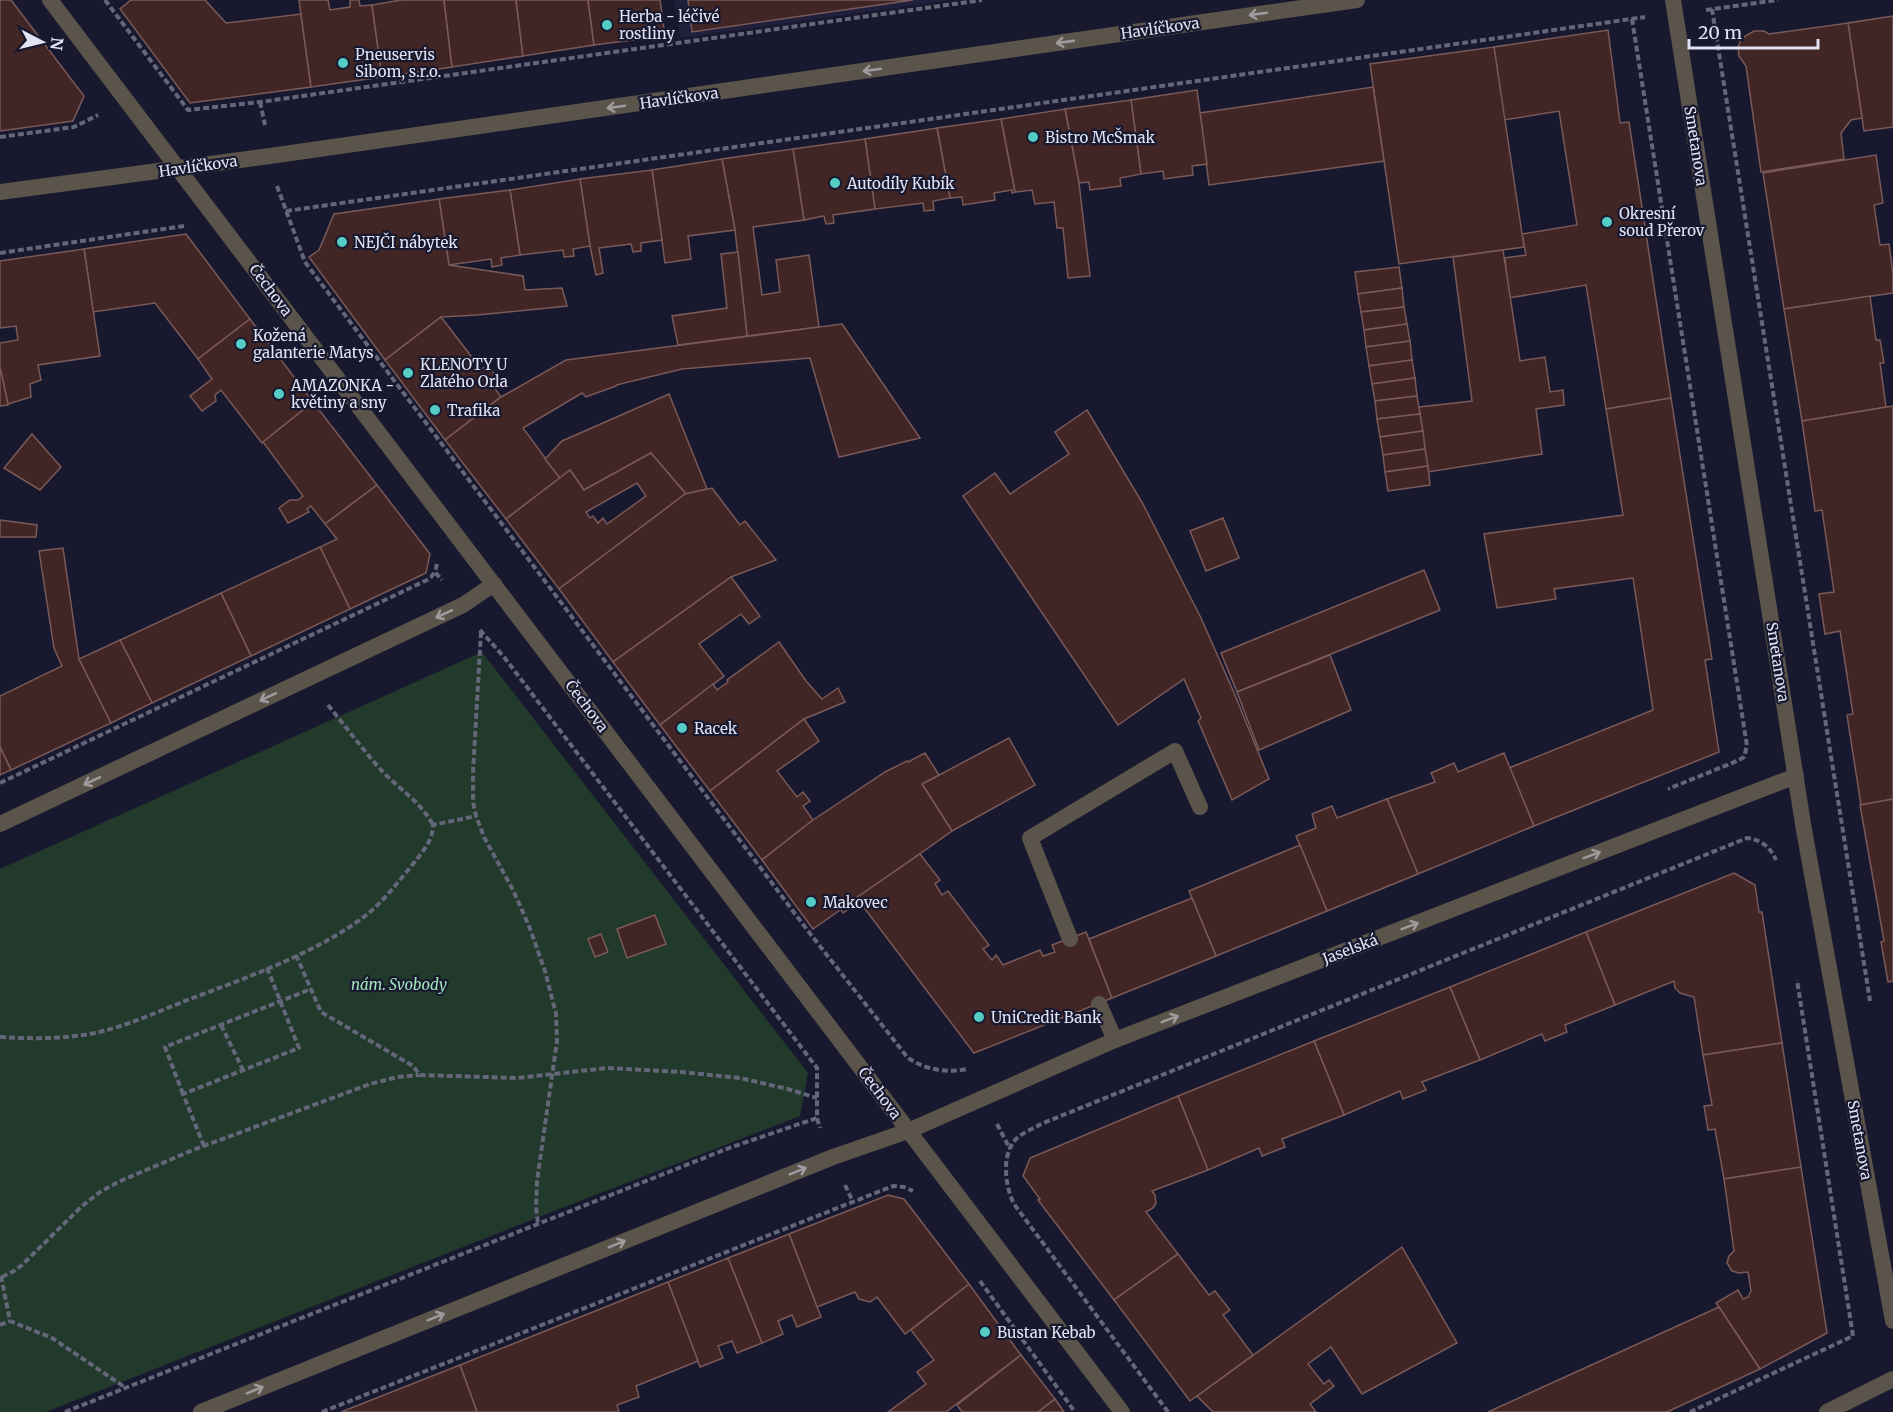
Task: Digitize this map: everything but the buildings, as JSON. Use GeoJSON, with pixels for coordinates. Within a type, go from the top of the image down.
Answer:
{"type":"FeatureCollection","features":[{"type":"Feature","properties":{"kind":"street","name":"Čechova"},"geometry":{"type":"LineString","coordinates":[[50,0],[1122,1412]]}},
{"type":"Feature","properties":{"kind":"street","name":"Havlíčkova"},"geometry":{"type":"LineString","coordinates":[[0,192],[179,169],[1357,0]]}},
{"type":"Feature","properties":{"kind":"street","name":"Smetanova"},"geometry":{"type":"LineString","coordinates":[[1674,7],[1796,776],[1893,1321]]}},
{"type":"Feature","properties":{"kind":"street"},"geometry":{"type":"LineString","coordinates":[[0,824],[463,605],[494,584]]}},
{"type":"Feature","properties":{"kind":"street"},"geometry":{"type":"LineString","coordinates":[[1070,939],[1030,838],[1175,751],[1200,807]]}},
{"type":"Feature","properties":{"kind":"street","name":"Jaselská"},"geometry":{"type":"LineString","coordinates":[[908,1131],[1115,1040],[1796,776]]}},
{"type":"Feature","properties":{"kind":"street"},"geometry":{"type":"LineString","coordinates":[[1099,1004],[1115,1040]]}},
{"type":"Feature","properties":{"kind":"street"},"geometry":{"type":"LineString","coordinates":[[201,1412],[822,1161],[908,1131]]}},
{"type":"Feature","properties":{"kind":"street"},"geometry":{"type":"LineString","coordinates":[[1827,1412],[1893,1379]]}},
{"type":"Feature","properties":{"kind":"path"},"geometry":{"type":"LineString","coordinates":[[105,0],[188,110],[260,102],[982,0]]}},
{"type":"Feature","properties":{"kind":"path"},"geometry":{"type":"LineString","coordinates":[[286,212],[1632,19],[1674,7],[1712,9],[1778,0]]}},
{"type":"Feature","properties":{"kind":"path"},"geometry":{"type":"LineString","coordinates":[[1712,9],[1871,1009]]}},
{"type":"Feature","properties":{"kind":"path"},"geometry":{"type":"LineString","coordinates":[[1632,19],[1747,746],[1743,757],[1737,761],[1664,790]]}},
{"type":"Feature","properties":{"kind":"path"},"geometry":{"type":"LineString","coordinates":[[260,102],[266,130]]}},
{"type":"Feature","properties":{"kind":"path"},"geometry":{"type":"LineString","coordinates":[[0,137],[74,127],[102,112]]}},
{"type":"Feature","properties":{"kind":"path"},"geometry":{"type":"LineString","coordinates":[[274,176],[304,262],[808,931],[908,1058],[918,1064],[940,1070],[955,1071],[972,1068]]}},
{"type":"Feature","properties":{"kind":"path"},"geometry":{"type":"LineString","coordinates":[[0,252],[188,225]]}},
{"type":"Feature","properties":{"kind":"path"},"geometry":{"type":"LineString","coordinates":[[0,783],[427,580],[435,572]]}},
{"type":"Feature","properties":{"kind":"path"},"geometry":{"type":"LineString","coordinates":[[476,625],[504,657],[817,1068],[817,1118],[822,1131]]}},
{"type":"Feature","properties":{"kind":"path"},"geometry":{"type":"LineString","coordinates":[[481,630],[473,802],[484,837],[513,890],[529,926],[553,996],[557,1027],[553,1074],[537,1181],[538,1224]]}},
{"type":"Feature","properties":{"kind":"path"},"geometry":{"type":"LineString","coordinates":[[0,1037],[50,1038],[109,1029],[296,955],[349,926],[378,904],[427,847],[433,825],[424,811],[383,773],[328,705]]}},
{"type":"Feature","properties":{"kind":"path"},"geometry":{"type":"LineString","coordinates":[[1747,746],[1755,743]]}},
{"type":"Feature","properties":{"kind":"path"},"geometry":{"type":"LineString","coordinates":[[433,825],[476,816]]}},
{"type":"Feature","properties":{"kind":"path"},"geometry":{"type":"LineString","coordinates":[[1168,1412],[1018,1211],[1009,1194],[1007,1178],[1010,1149],[1016,1139],[1041,1124],[1747,838],[1756,839],[1764,844],[1772,852],[1778,868]]}},
{"type":"Feature","properties":{"kind":"path"},"geometry":{"type":"LineString","coordinates":[[296,955],[321,1012],[413,1066],[420,1075]]}},
{"type":"Feature","properties":{"kind":"path"},"geometry":{"type":"LineString","coordinates":[[183,1094],[299,1048],[267,968]]}},
{"type":"Feature","properties":{"kind":"path"},"geometry":{"type":"LineString","coordinates":[[1690,1412],[1853,1336],[1796,979]]}},
{"type":"Feature","properties":{"kind":"path"},"geometry":{"type":"LineString","coordinates":[[204,1146],[165,1047],[311,989]]}},
{"type":"Feature","properties":{"kind":"path"},"geometry":{"type":"LineString","coordinates":[[221,1025],[243,1070]]}},
{"type":"Feature","properties":{"kind":"path"},"geometry":{"type":"LineString","coordinates":[[10,1321],[1,1276],[22,1265],[60,1226],[100,1192],[118,1182],[204,1146],[370,1084],[398,1077],[420,1075],[517,1078],[607,1068],[706,1074],[759,1082],[817,1098]]}},
{"type":"Feature","properties":{"kind":"path"},"geometry":{"type":"LineString","coordinates":[[65,1412],[729,1148],[817,1118]]}},
{"type":"Feature","properties":{"kind":"path"},"geometry":{"type":"LineString","coordinates":[[996,1122],[1010,1149]]}},
{"type":"Feature","properties":{"kind":"path"},"geometry":{"type":"LineString","coordinates":[[845,1185],[853,1202]]}},
{"type":"Feature","properties":{"kind":"path"},"geometry":{"type":"LineString","coordinates":[[322,1412],[893,1186],[904,1187],[916,1194]]}},
{"type":"Feature","properties":{"kind":"path"},"geometry":{"type":"LineString","coordinates":[[979,1280],[1075,1412]]}},
{"type":"Feature","properties":{"kind":"path"},"geometry":{"type":"LineString","coordinates":[[0,1325],[10,1321],[52,1338],[126,1388]]}},
{"type":"Feature","properties":{"kind":"shaded area"},"geometry":{"type":"Polygon","coordinates":[[[674,0],[950,0],[680,38],[674,0]]]}},
{"type":"Feature","properties":{"kind":"green space","name":"nám. Svobody"},"geometry":{"type":"Polygon","coordinates":[[[482,652],[808,1073],[800,1116],[46,1412],[0,1412],[0,869],[482,652]]]}},
{"type":"Feature","properties":{"kind":"place","name":"Herba - léčivé rostliny"},"geometry":{"type":"Point","coordinates":[607,25]}},
{"type":"Feature","properties":{"kind":"place","name":"Pneuservis Sibom, s.r.o."},"geometry":{"type":"Point","coordinates":[343,63]}},
{"type":"Feature","properties":{"kind":"place","name":"Bistro McŠmak"},"geometry":{"type":"Point","coordinates":[1033,137]}},
{"type":"Feature","properties":{"kind":"place","name":"Autodíly Kubík"},"geometry":{"type":"Point","coordinates":[835,183]}},
{"type":"Feature","properties":{"kind":"place","name":"Okresní soud Přerov"},"geometry":{"type":"Point","coordinates":[1607,222]}},
{"type":"Feature","properties":{"kind":"place","name":"NEJČI nábytek"},"geometry":{"type":"Point","coordinates":[342,242]}},
{"type":"Feature","properties":{"kind":"place","name":"Kožená galanterie Matys"},"geometry":{"type":"Point","coordinates":[241,344]}},
{"type":"Feature","properties":{"kind":"place","name":"KLENOTY U Zlatého Orla"},"geometry":{"type":"Point","coordinates":[408,373]}},
{"type":"Feature","properties":{"kind":"place","name":"AMAZONKA - květiny a sny"},"geometry":{"type":"Point","coordinates":[279,394]}},
{"type":"Feature","properties":{"kind":"place","name":"Trafika"},"geometry":{"type":"Point","coordinates":[435,410]}},
{"type":"Feature","properties":{"kind":"place","name":"Racek"},"geometry":{"type":"Point","coordinates":[682,728]}},
{"type":"Feature","properties":{"kind":"place","name":"Makovec"},"geometry":{"type":"Point","coordinates":[811,902]}},
{"type":"Feature","properties":{"kind":"place","name":"UniCredit Bank"},"geometry":{"type":"Point","coordinates":[979,1017]}},
{"type":"Feature","properties":{"kind":"place","name":"Bustan Kebab"},"geometry":{"type":"Point","coordinates":[985,1332]}}]}
